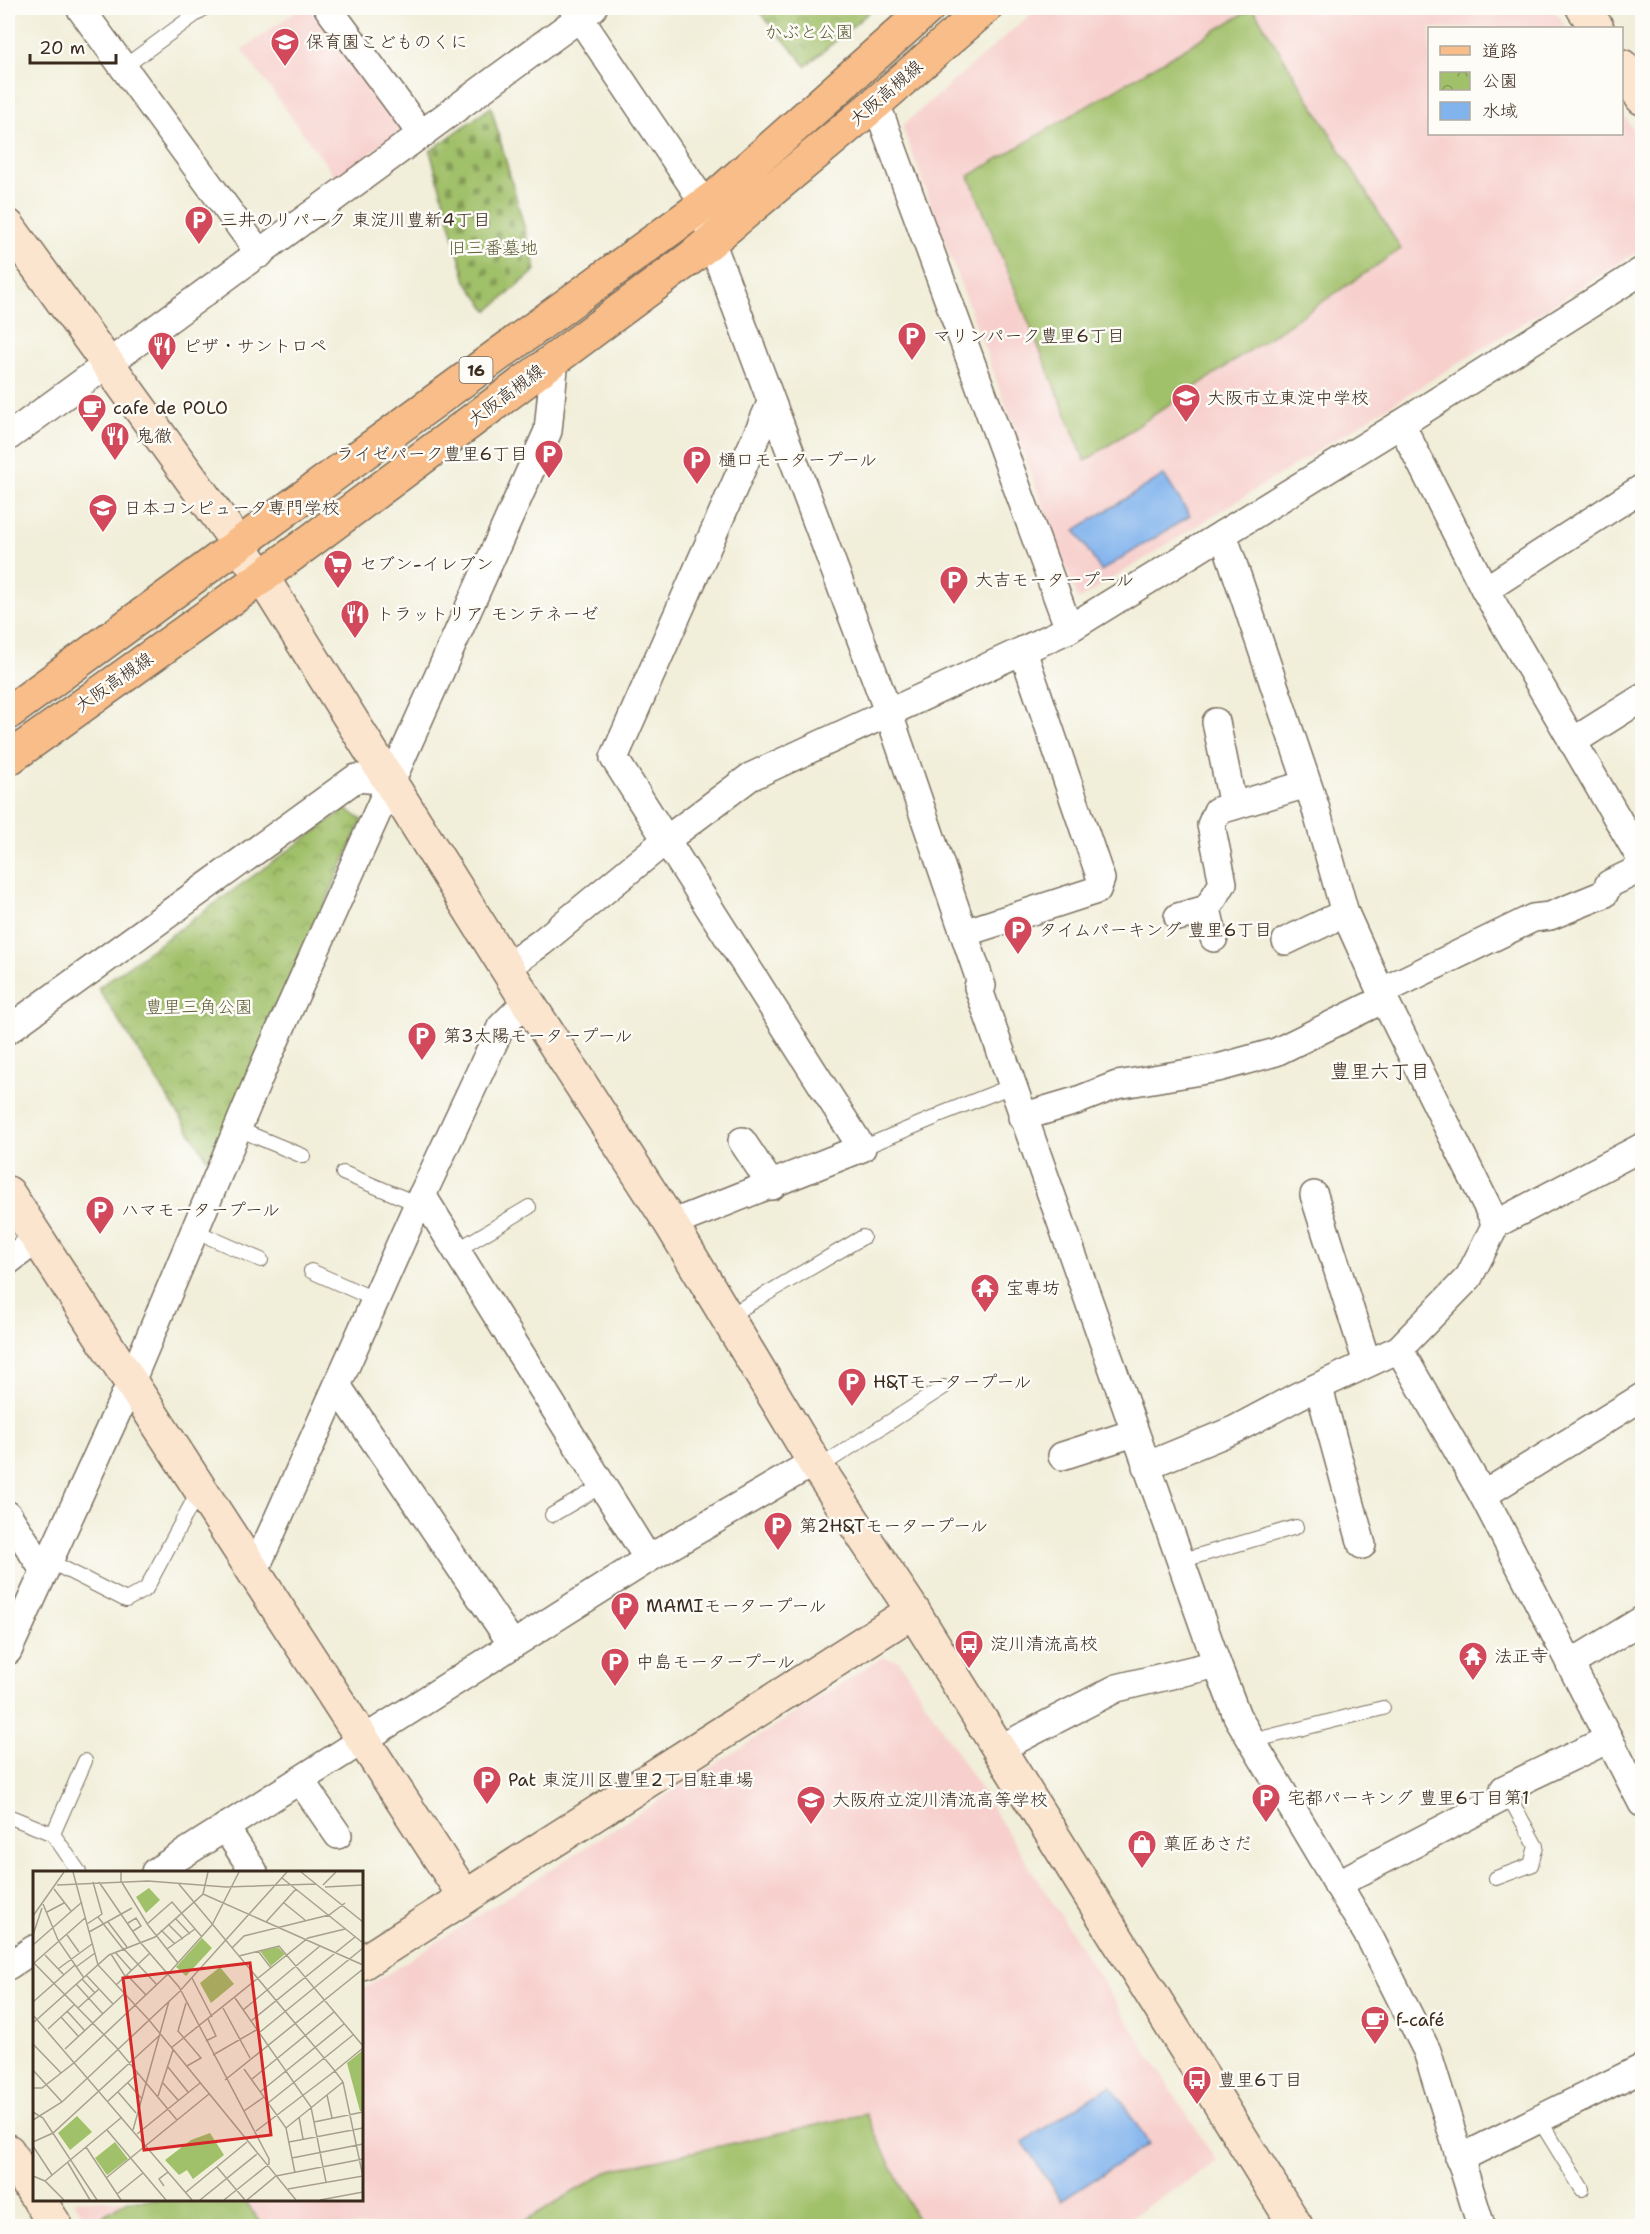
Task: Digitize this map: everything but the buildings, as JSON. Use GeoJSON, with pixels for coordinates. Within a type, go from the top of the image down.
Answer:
{"type":"FeatureCollection","features":[{"type":"Feature","properties":{"kind":"main road","name":"大阪高槻線"},"geometry":{"type":"LineString","coordinates":[[8,713],[721,192],[928,8]]}},
{"type":"Feature","properties":{"kind":"main road","name":"大阪高槻線"},"geometry":{"type":"LineString","coordinates":[[8,759],[262,577],[711,241],[876,103],[984,8]]}},
{"type":"Feature","properties":{"kind":"street"},"geometry":{"type":"LineString","coordinates":[[80,8],[260,254]]}},
{"type":"Feature","properties":{"kind":"street"},"geometry":{"type":"LineString","coordinates":[[327,8],[422,135]]}},
{"type":"Feature","properties":{"kind":"street"},"geometry":{"type":"LineString","coordinates":[[1584,8],[1596,27]]}},
{"type":"Feature","properties":{"kind":"street"},"geometry":{"type":"LineString","coordinates":[[8,437],[422,135],[582,11],[704,203],[711,241],[889,714],[982,986],[978,987],[1022,1117],[1217,1664],[1237,1716],[1371,1940],[1427,2051],[1481,2226]]}},
{"type":"Feature","properties":{"kind":"street"},"geometry":{"type":"LineString","coordinates":[[1623,68],[1642,98]]}},
{"type":"Feature","properties":{"kind":"street"},"geometry":{"type":"LineString","coordinates":[[876,103],[1069,629]]}},
{"type":"Feature","properties":{"kind":"street"},"geometry":{"type":"LineString","coordinates":[[8,226],[262,577],[527,1000],[671,1224],[816,1465],[913,1611],[1296,2226]]}},
{"type":"Feature","properties":{"kind":"street"},"geometry":{"type":"LineString","coordinates":[[507,967],[542,942],[666,840],[750,777],[1069,629],[1401,424],[1642,271]]}},
{"type":"Feature","properties":{"kind":"street"},"geometry":{"type":"LineString","coordinates":[[8,1651],[45,1564],[130,1384],[238,1129],[548,431],[555,358]]}},
{"type":"Feature","properties":{"kind":"street"},"geometry":{"type":"LineString","coordinates":[[671,1224],[772,1186],[862,1148],[614,758],[771,403]]}},
{"type":"Feature","properties":{"kind":"street"},"geometry":{"type":"LineString","coordinates":[[1401,424],[1485,590],[1642,861]]}},
{"type":"Feature","properties":{"kind":"street"},"geometry":{"type":"LineString","coordinates":[[1485,590],[1642,488]]}},
{"type":"Feature","properties":{"kind":"street"},"geometry":{"type":"LineString","coordinates":[[1223,534],[1307,784],[1345,913],[1384,999],[1496,1224]]}},
{"type":"Feature","properties":{"kind":"street"},"geometry":{"type":"LineString","coordinates":[[964,933],[1096,890],[1101,879],[1023,651]]}},
{"type":"Feature","properties":{"kind":"street"},"geometry":{"type":"LineString","coordinates":[[1572,742],[1642,698]]}},
{"type":"Feature","properties":{"kind":"street"},"geometry":{"type":"LineString","coordinates":[[1216,722],[1233,806]]}},
{"type":"Feature","properties":{"kind":"street"},"geometry":{"type":"LineString","coordinates":[[8,1030],[356,778],[392,782]]}},
{"type":"Feature","properties":{"kind":"street"},"geometry":{"type":"LineString","coordinates":[[1178,917],[1207,909],[1223,883],[1211,825],[1217,811],[1307,784]]}},
{"type":"Feature","properties":{"kind":"street"},"geometry":{"type":"LineString","coordinates":[[1022,1117],[1077,1101],[1117,1085],[1218,1068],[1276,1052],[1384,999],[1389,988],[1533,918],[1550,916],[1604,894],[1609,884],[1642,868]]}},
{"type":"Feature","properties":{"kind":"street"},"geometry":{"type":"LineString","coordinates":[[1207,909],[1214,938]]}},
{"type":"Feature","properties":{"kind":"street"},"geometry":{"type":"LineString","coordinates":[[1286,941],[1345,913]]}},
{"type":"Feature","properties":{"kind":"street"},"geometry":{"type":"LineString","coordinates":[[255,1570],[420,1200],[501,1027],[527,1000]]}},
{"type":"Feature","properties":{"kind":"street"},"geometry":{"type":"LineString","coordinates":[[742,1141],[772,1186]]}},
{"type":"Feature","properties":{"kind":"street"},"geometry":{"type":"LineString","coordinates":[[1146,1466],[1236,1429],[1298,1396],[1399,1349],[1469,1277],[1496,1224],[1642,1147]]}},
{"type":"Feature","properties":{"kind":"street"},"geometry":{"type":"LineString","coordinates":[[8,1192],[130,1384],[255,1570],[362,1740],[465,1897]]}},
{"type":"Feature","properties":{"kind":"street"},"geometry":{"type":"LineString","coordinates":[[1314,1195],[1367,1363]]}},
{"type":"Feature","properties":{"kind":"street"},"geometry":{"type":"LineString","coordinates":[[420,1200],[457,1250],[648,1559]]}},
{"type":"Feature","properties":{"kind":"street"},"geometry":{"type":"LineString","coordinates":[[8,1261],[37,1239]]}},
{"type":"Feature","properties":{"kind":"street"},"geometry":{"type":"LineString","coordinates":[[1399,1349],[1483,1495],[1642,1803]]}},
{"type":"Feature","properties":{"kind":"street"},"geometry":{"type":"LineString","coordinates":[[338,1387],[512,1644]]}},
{"type":"Feature","properties":{"kind":"street"},"geometry":{"type":"LineString","coordinates":[[1319,1388],[1362,1545]]}},
{"type":"Feature","properties":{"kind":"street"},"geometry":{"type":"LineString","coordinates":[[1483,1495],[1642,1396]]}},
{"type":"Feature","properties":{"kind":"street"},"geometry":{"type":"LineString","coordinates":[[1062,1456],[1134,1434]]}},
{"type":"Feature","properties":{"kind":"street"},"geometry":{"type":"LineString","coordinates":[[156,1871],[648,1559],[816,1465]]}},
{"type":"Feature","properties":{"kind":"street"},"geometry":{"type":"LineString","coordinates":[[8,1515],[45,1564]]}},
{"type":"Feature","properties":{"kind":"street"},"geometry":{"type":"LineString","coordinates":[[363,1962],[913,1611]]}},
{"type":"Feature","properties":{"kind":"street"},"geometry":{"type":"LineString","coordinates":[[1570,1664],[1642,1620]]}},
{"type":"Feature","properties":{"kind":"street"},"geometry":{"type":"LineString","coordinates":[[999,1749],[1118,1688],[1217,1664]]}},
{"type":"Feature","properties":{"kind":"street"},"geometry":{"type":"LineString","coordinates":[[1337,1884],[1508,1795],[1504,1789],[1609,1738]]}},
{"type":"Feature","properties":{"kind":"street"},"geometry":{"type":"LineString","coordinates":[[300,1780],[338,1835]]}},
{"type":"Feature","properties":{"kind":"street"},"geometry":{"type":"LineString","coordinates":[[225,1827],[253,1871]]}},
{"type":"Feature","properties":{"kind":"street"},"geometry":{"type":"LineString","coordinates":[[8,1966],[33,1950]]}},
{"type":"Feature","properties":{"kind":"street"},"geometry":{"type":"LineString","coordinates":[[1459,2159],[1642,2068]]}},
{"type":"Feature","properties":{"kind":"street"},"geometry":{"type":"LineString","coordinates":[[8,2151],[28,2187]]}},
{"type":"Feature","properties":{"kind":"street"},"geometry":{"type":"LineString","coordinates":[[38,2201],[56,2226]]}},
{"type":"Feature","properties":{"kind":"lane"},"geometry":{"type":"LineString","coordinates":[[124,67],[204,8]]}},
{"type":"Feature","properties":{"kind":"lane"},"geometry":{"type":"LineString","coordinates":[[862,1148],[1012,1086]]}},
{"type":"Feature","properties":{"kind":"lane"},"geometry":{"type":"LineString","coordinates":[[238,1129],[303,1156]]}},
{"type":"Feature","properties":{"kind":"lane"},"geometry":{"type":"LineString","coordinates":[[343,1173],[420,1200]]}},
{"type":"Feature","properties":{"kind":"lane"},"geometry":{"type":"LineString","coordinates":[[457,1250],[529,1207]]}},
{"type":"Feature","properties":{"kind":"lane"},"geometry":{"type":"LineString","coordinates":[[195,1231],[261,1260]]}},
{"type":"Feature","properties":{"kind":"lane"},"geometry":{"type":"LineString","coordinates":[[727,1317],[863,1237]]}},
{"type":"Feature","properties":{"kind":"lane"},"geometry":{"type":"LineString","coordinates":[[311,1271],[376,1300]]}},
{"type":"Feature","properties":{"kind":"lane"},"geometry":{"type":"LineString","coordinates":[[816,1465],[944,1387]]}},
{"type":"Feature","properties":{"kind":"lane"},"geometry":{"type":"LineString","coordinates":[[552,1515],[603,1485]]}},
{"type":"Feature","properties":{"kind":"lane"},"geometry":{"type":"LineString","coordinates":[[45,1564],[126,1600],[146,1589],[200,1488]]}},
{"type":"Feature","properties":{"kind":"lane"},"geometry":{"type":"LineString","coordinates":[[1180,1561],[1296,1527]]}},
{"type":"Feature","properties":{"kind":"lane"},"geometry":{"type":"LineString","coordinates":[[1252,1741],[1383,1708]]}},
{"type":"Feature","properties":{"kind":"lane"},"geometry":{"type":"LineString","coordinates":[[53,1834],[85,1761]]}},
{"type":"Feature","properties":{"kind":"lane"},"geometry":{"type":"LineString","coordinates":[[1496,1878],[1531,1865],[1536,1846],[1508,1795]]}},
{"type":"Feature","properties":{"kind":"lane"},"geometry":{"type":"LineString","coordinates":[[8,1815],[53,1834],[78,1871]]}},
{"type":"Feature","properties":{"kind":"lane"},"geometry":{"type":"LineString","coordinates":[[1539,2119],[1582,2189]]}},
{"type":"Feature","properties":{"kind":"shaded area"},"geometry":{"type":"Polygon","coordinates":[[[300,8],[312,8],[402,130],[336,178],[242,50],[300,8]]]}},
{"type":"Feature","properties":{"kind":"shaded area","name":"大阪市立東淀中学校"},"geometry":{"type":"Polygon","coordinates":[[[1038,8],[1554,8],[1566,27],[1428,27],[1428,135],[1623,135],[1623,114],[1642,145],[1642,249],[1078,600],[902,126],[1038,8]]]}},
{"type":"Feature","properties":{"kind":"shaded area","name":"大阪府立淀川清流高等学校"},"geometry":{"type":"Polygon","coordinates":[[[883,1657],[899,1661],[1217,2162],[1117,2226],[90,2226],[74,2201],[363,2201],[363,1989],[883,1657]]]}},
{"type":"Feature","properties":{"kind":"green space","name":"かぶと公園"},"geometry":{"type":"Polygon","coordinates":[[[756,8],[874,8],[806,66],[756,8]]]}},
{"type":"Feature","properties":{"kind":"green space"},"geometry":{"type":"Polygon","coordinates":[[[1253,8],[1401,249],[1085,461],[969,176],[1253,8]]]}},
{"type":"Feature","properties":{"kind":"green space","name":"旧三番墓地"},"geometry":{"type":"Polygon","coordinates":[[[491,107],[536,270],[488,311],[466,281],[430,151],[491,107]]]}},
{"type":"Feature","properties":{"kind":"green space","name":"豊里三角公園"},"geometry":{"type":"Polygon","coordinates":[[[346,809],[362,820],[211,1165],[98,988],[346,809]]]}},
{"type":"Feature","properties":{"kind":"green space"},"geometry":{"type":"Polygon","coordinates":[[[866,2114],[920,2226],[516,2226],[610,2170],[866,2114]]]}},
{"type":"Feature","properties":{"kind":"green space"},"geometry":{"type":"Polygon","coordinates":[[[126,2201],[246,2201],[262,2226],[111,2226],[104,2215],[126,2201]]]}},
{"type":"Feature","properties":{"kind":"water"},"geometry":{"type":"Polygon","coordinates":[[[1164,475],[1190,516],[1101,571],[1075,530],[1164,475]]]}},
{"type":"Feature","properties":{"kind":"water"},"geometry":{"type":"Polygon","coordinates":[[[1111,2085],[1149,2144],[1061,2201],[1023,2142],[1111,2085]]]}},
{"type":"Feature","properties":{"kind":"place","name":"保育園こどものくに"},"geometry":{"type":"Point","coordinates":[285,68]}},
{"type":"Feature","properties":{"kind":"place","name":"三井のリパーク 東淀川豊新4丁目"},"geometry":{"type":"Point","coordinates":[199,246]}},
{"type":"Feature","properties":{"kind":"place","name":"マリンパーク豊里6丁目"},"geometry":{"type":"Point","coordinates":[912,362]}},
{"type":"Feature","properties":{"kind":"place","name":"ピザ・サントロペ"},"geometry":{"type":"Point","coordinates":[162,372]}},
{"type":"Feature","properties":{"kind":"place","name":"大阪市立東淀中学校"},"geometry":{"type":"Point","coordinates":[1186,424]}},
{"type":"Feature","properties":{"kind":"place","name":"cafe de POLO"},"geometry":{"type":"Point","coordinates":[92,434]}},
{"type":"Feature","properties":{"kind":"place","name":"鬼徹"},"geometry":{"type":"Point","coordinates":[115,462]}},
{"type":"Feature","properties":{"kind":"place","name":"ライゼパーク豊里6丁目"},"geometry":{"type":"Point","coordinates":[549,480]}},
{"type":"Feature","properties":{"kind":"place","name":"樋口モータープール"},"geometry":{"type":"Point","coordinates":[697,486]}},
{"type":"Feature","properties":{"kind":"place","name":"日本コンピュータ専門学校"},"geometry":{"type":"Point","coordinates":[103,534]}},
{"type":"Feature","properties":{"kind":"place","name":"セブン-イレブン"},"geometry":{"type":"Point","coordinates":[338,590]}},
{"type":"Feature","properties":{"kind":"place","name":"大吉モータープール"},"geometry":{"type":"Point","coordinates":[954,606]}},
{"type":"Feature","properties":{"kind":"place","name":"トラットリア モンテネーゼ"},"geometry":{"type":"Point","coordinates":[355,640]}},
{"type":"Feature","properties":{"kind":"place","name":"タイムパーキング 豊里6丁目"},"geometry":{"type":"Point","coordinates":[1018,956]}},
{"type":"Feature","properties":{"kind":"place","name":"第3太陽モータープール"},"geometry":{"type":"Point","coordinates":[422,1062]}},
{"type":"Feature","properties":{"kind":"place","name":"ハマモータープール"},"geometry":{"type":"Point","coordinates":[100,1236]}},
{"type":"Feature","properties":{"kind":"place","name":"宝専坊"},"geometry":{"type":"Point","coordinates":[985,1314]}},
{"type":"Feature","properties":{"kind":"place","name":"H&Tモータープール"},"geometry":{"type":"Point","coordinates":[852,1408]}},
{"type":"Feature","properties":{"kind":"place","name":"第2H&Tモータープール"},"geometry":{"type":"Point","coordinates":[778,1552]}},
{"type":"Feature","properties":{"kind":"place","name":"MAMIモータープール"},"geometry":{"type":"Point","coordinates":[625,1632]}},
{"type":"Feature","properties":{"kind":"place","name":"淀川清流高校"},"geometry":{"type":"Point","coordinates":[969,1670]}},
{"type":"Feature","properties":{"kind":"place","name":"法正寺"},"geometry":{"type":"Point","coordinates":[1473,1682]}},
{"type":"Feature","properties":{"kind":"place","name":"中島モータープール"},"geometry":{"type":"Point","coordinates":[615,1688]}},
{"type":"Feature","properties":{"kind":"place","name":"Pat 東淀川区豊里2丁目駐車場"},"geometry":{"type":"Point","coordinates":[487,1806]}},
{"type":"Feature","properties":{"kind":"place","name":"宅都パーキング 豊里6丁目第1"},"geometry":{"type":"Point","coordinates":[1266,1824]}},
{"type":"Feature","properties":{"kind":"place","name":"大阪府立淀川清流高等学校"},"geometry":{"type":"Point","coordinates":[811,1826]}},
{"type":"Feature","properties":{"kind":"place","name":"菓匠あさだ"},"geometry":{"type":"Point","coordinates":[1142,1870]}},
{"type":"Feature","properties":{"kind":"place","name":"f-café"},"geometry":{"type":"Point","coordinates":[1375,2046]}},
{"type":"Feature","properties":{"kind":"place","name":"豊里6丁目"},"geometry":{"type":"Point","coordinates":[1197,2106]}},
{"type":"Feature","properties":{"kind":"district","name":"豊里六丁目"},"geometry":{"type":"Point","coordinates":[1380,1071]}}]}
